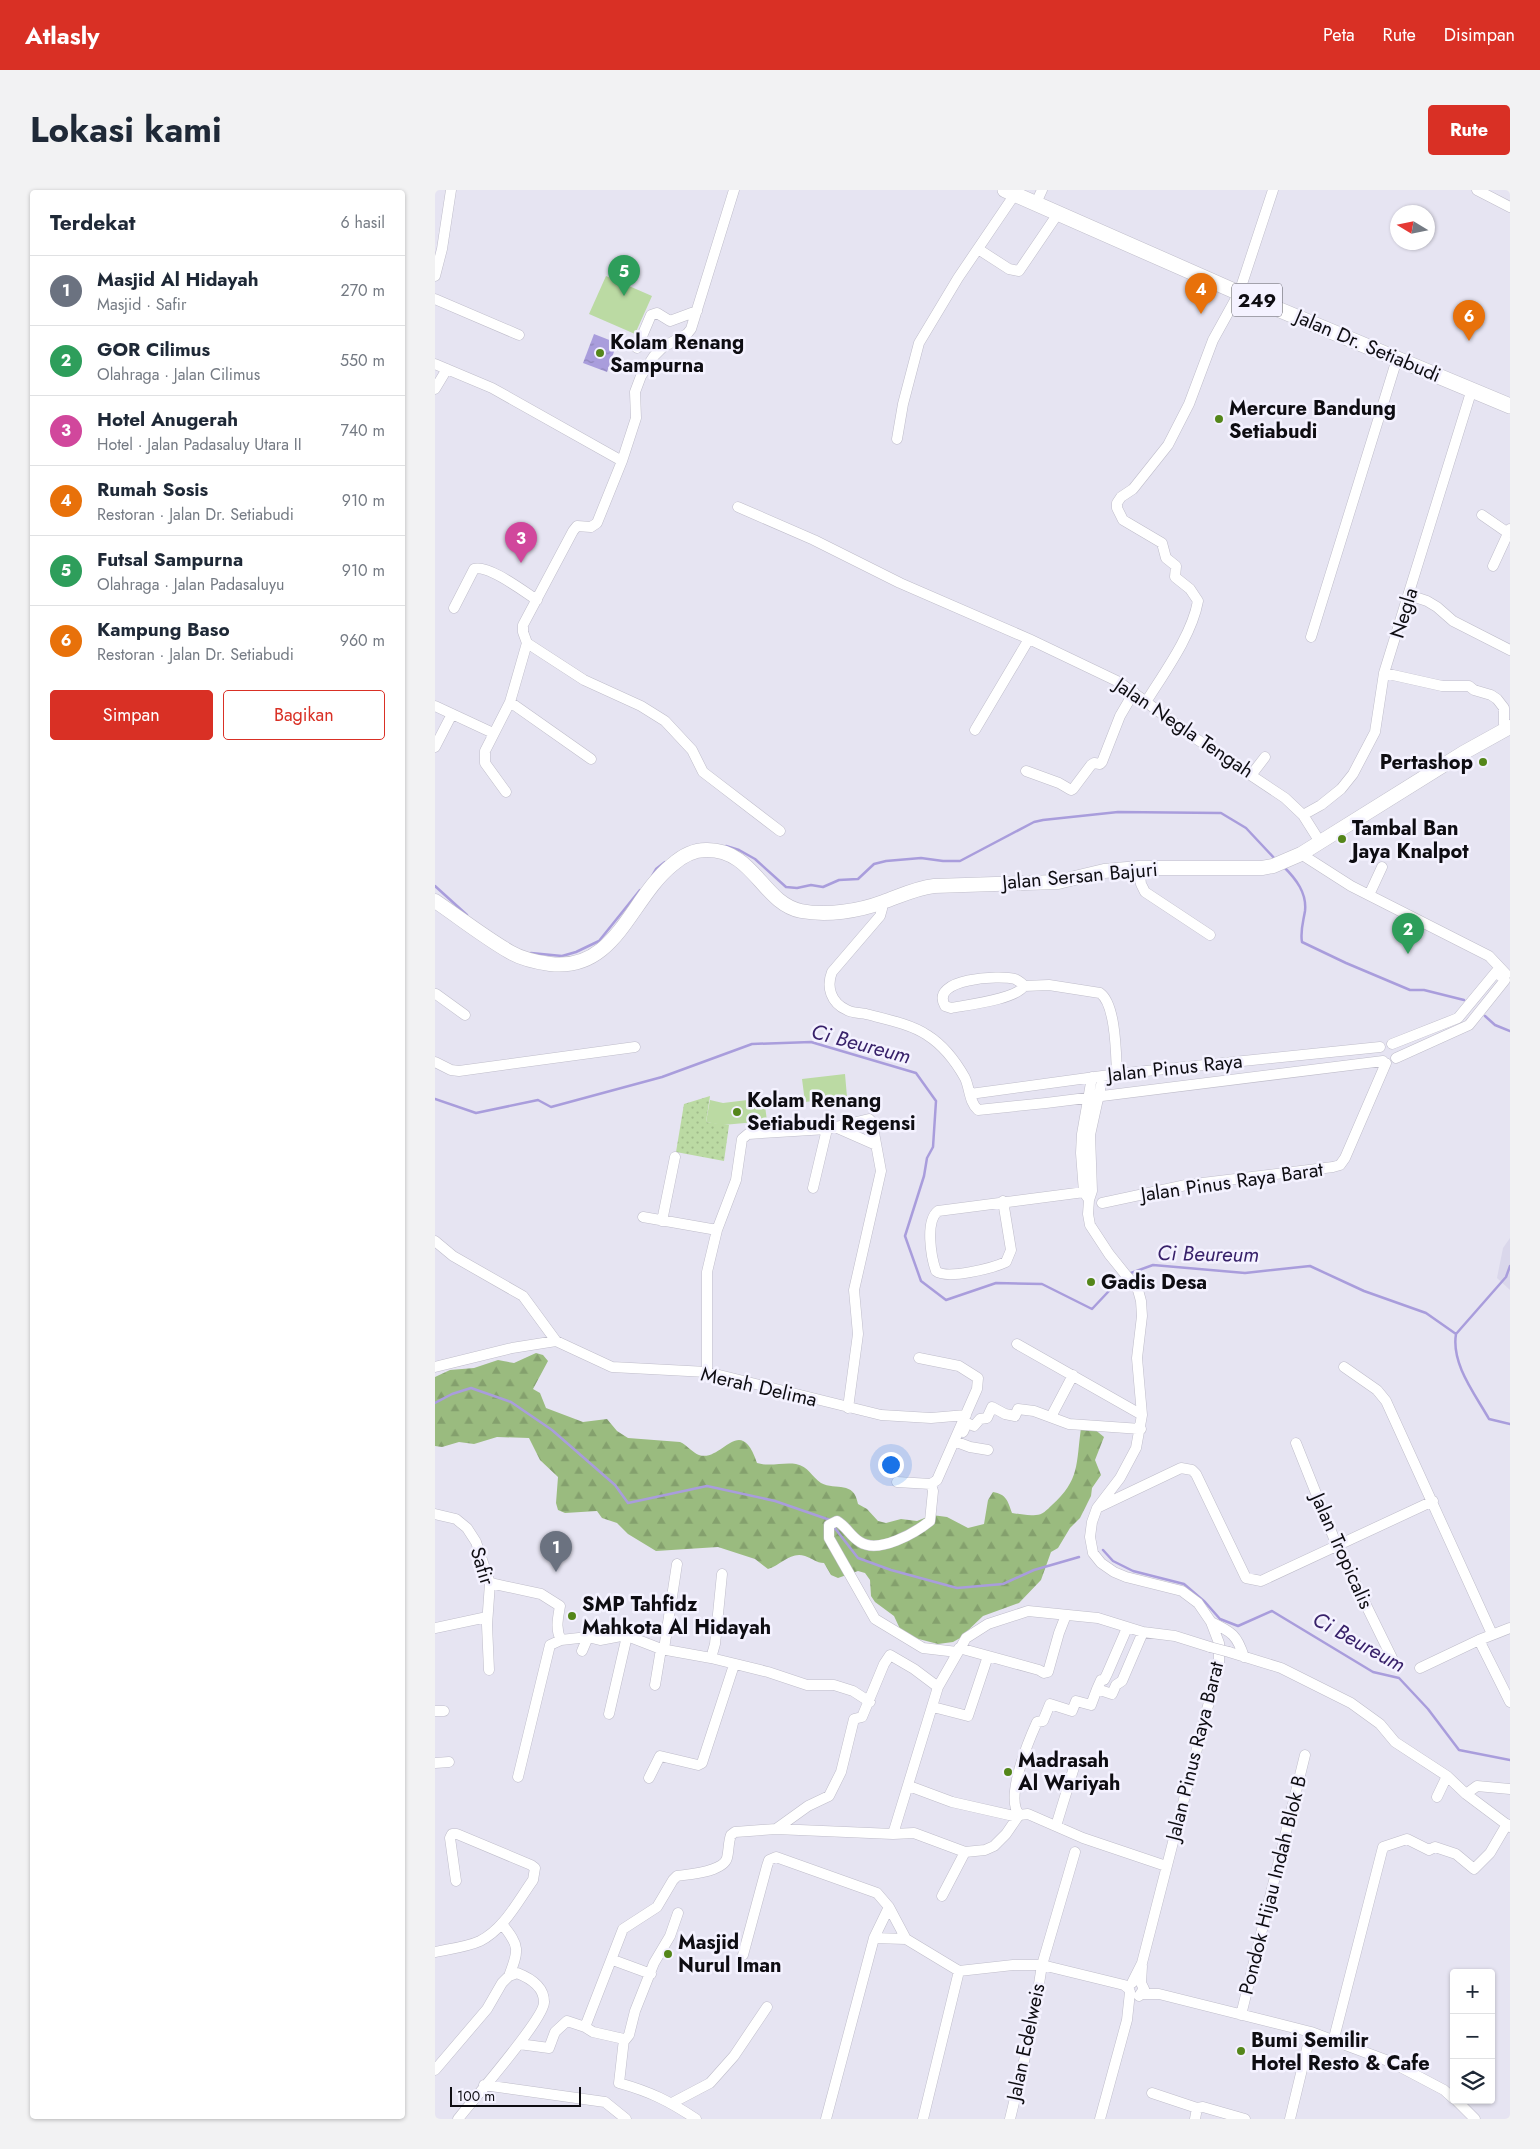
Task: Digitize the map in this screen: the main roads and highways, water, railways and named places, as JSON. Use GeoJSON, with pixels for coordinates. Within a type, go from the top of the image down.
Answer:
{"type":"FeatureCollection","features":[{"type":"Feature","properties":{"kind":"main road","name":"Jalan Dr. Setiabudi"},"geometry":{"type":"LineString","coordinates":[[1010,192],[1039,196],[1059,212],[1239,293],[1510,406]]}},
{"type":"Feature","properties":{"kind":"main road","name":"Jalan Sersan Bajuri"},"geometry":{"type":"LineString","coordinates":[[435,901],[511,952],[535,962],[569,965],[589,958],[607,947],[625,926],[636,906],[659,875],[684,854],[704,849],[722,851],[738,858],[786,905],[801,911],[828,912],[862,908],[882,903],[924,887],[952,884],[1058,882],[1104,871],[1139,868],[1262,868],[1301,854],[1463,753],[1509,728]]}},
{"type":"Feature","properties":{"kind":"water","name":"Kolam Renang Sampurna"},"geometry":{"type":"Polygon","coordinates":[[[594,334],[617,343],[607,372],[583,363],[594,334]]]}},
{"type":"Feature","properties":{"kind":"waterway"},"geometry":{"type":"LineString","coordinates":[[726,846],[739,850],[755,859],[786,887],[797,888],[811,885],[823,887],[839,880],[858,879],[874,864],[886,861],[921,858],[960,861],[1034,822],[1043,820],[1118,812],[1221,813],[1246,828],[1276,860]]}},
{"type":"Feature","properties":{"kind":"waterway"},"geometry":{"type":"LineString","coordinates":[[652,876],[656,869],[665,862]]}},
{"type":"Feature","properties":{"kind":"waterway"},"geometry":{"type":"LineString","coordinates":[[1284,867],[1293,876],[1304,898],[1305,911],[1302,942],[1410,990],[1424,990],[1464,1000]]}},
{"type":"Feature","properties":{"kind":"waterway"},"geometry":{"type":"LineString","coordinates":[[435,886],[467,915]]}},
{"type":"Feature","properties":{"kind":"waterway"},"geometry":{"type":"LineString","coordinates":[[531,953],[562,956],[576,952],[599,941],[640,890]]}},
{"type":"Feature","properties":{"kind":"waterway"},"geometry":{"type":"LineString","coordinates":[[1485,1016],[1495,1025],[1510,1031]]}},
{"type":"Feature","properties":{"kind":"waterway","name":"Ci Beureum"},"geometry":{"type":"LineString","coordinates":[[435,1099],[476,1113],[538,1100],[551,1107],[662,1077],[752,1044],[811,1042],[916,1073],[936,1101],[933,1147],[927,1158],[924,1176],[905,1236],[921,1281],[946,1300],[996,1283],[1042,1284],[1092,1309],[1123,1276]]}},
{"type":"Feature","properties":{"kind":"waterway","name":"Ci Beureum"},"geometry":{"type":"LineString","coordinates":[[1128,1274],[1153,1265],[1245,1273],[1310,1266],[1364,1291],[1426,1313],[1456,1334],[1457,1356],[1465,1378],[1477,1399],[1489,1419],[1510,1424]]}},
{"type":"Feature","properties":{"kind":"waterway"},"geometry":{"type":"LineString","coordinates":[[1456,1334],[1506,1277],[1510,1266]]}},
{"type":"Feature","properties":{"kind":"waterway"},"geometry":{"type":"LineString","coordinates":[[435,1403],[452,1394],[471,1388],[511,1402],[552,1430],[615,1485],[628,1503],[707,1486],[775,1501],[830,1520]]}},
{"type":"Feature","properties":{"kind":"waterway"},"geometry":{"type":"LineString","coordinates":[[834,1527],[858,1558],[891,1570],[957,1588],[1003,1584],[1034,1570],[1079,1557]]}},
{"type":"Feature","properties":{"kind":"waterway","name":"Ci Beureum"},"geometry":{"type":"LineString","coordinates":[[1103,1550],[1113,1561],[1133,1571],[1184,1584],[1205,1602],[1220,1619],[1238,1626],[1272,1611],[1373,1672],[1399,1678],[1428,1709],[1459,1750],[1510,1760]]}},
{"type":"Feature","properties":{"kind":"place","name":"Futsal Sampurna"},"geometry":{"type":"Point","coordinates":[624,296]}},
{"type":"Feature","properties":{"kind":"place","name":"Rumah Sosis"},"geometry":{"type":"Point","coordinates":[1201,314]}},
{"type":"Feature","properties":{"kind":"place","name":"Kampung Baso"},"geometry":{"type":"Point","coordinates":[1469,341]}},
{"type":"Feature","properties":{"kind":"place","name":"Kolam Renang Sampurna"},"geometry":{"type":"Point","coordinates":[600,353]}},
{"type":"Feature","properties":{"kind":"place","name":"Mercure Bandung Setiabudi"},"geometry":{"type":"Point","coordinates":[1219,419]}},
{"type":"Feature","properties":{"kind":"place","name":"Hotel Anugerah"},"geometry":{"type":"Point","coordinates":[521,563]}},
{"type":"Feature","properties":{"kind":"place","name":"Pertashop"},"geometry":{"type":"Point","coordinates":[1483,762]}},
{"type":"Feature","properties":{"kind":"place","name":"Tambal Ban Jaya Knalpot"},"geometry":{"type":"Point","coordinates":[1342,839]}},
{"type":"Feature","properties":{"kind":"place","name":"GOR Cilimus"},"geometry":{"type":"Point","coordinates":[1408,954]}},
{"type":"Feature","properties":{"kind":"place","name":"Kolam Renang Setiabudi Regensi"},"geometry":{"type":"Point","coordinates":[737,1112]}},
{"type":"Feature","properties":{"kind":"place","name":"Gadis Desa"},"geometry":{"type":"Point","coordinates":[1091,1282]}},
{"type":"Feature","properties":{"kind":"place","name":"Masjid Al Hidayah"},"geometry":{"type":"Point","coordinates":[556,1572]}},
{"type":"Feature","properties":{"kind":"place","name":"SMP Tahfidz Mahkota Al Hidayah"},"geometry":{"type":"Point","coordinates":[572,1616]}},
{"type":"Feature","properties":{"kind":"place","name":"Madrasah Al Wariyah"},"geometry":{"type":"Point","coordinates":[1008,1772]}},
{"type":"Feature","properties":{"kind":"place","name":"Masjid Nurul Iman"},"geometry":{"type":"Point","coordinates":[668,1954]}},
{"type":"Feature","properties":{"kind":"place","name":"Bumi Semilir Hotel Resto & Cafe"},"geometry":{"type":"Point","coordinates":[1241,2051]}}]}
